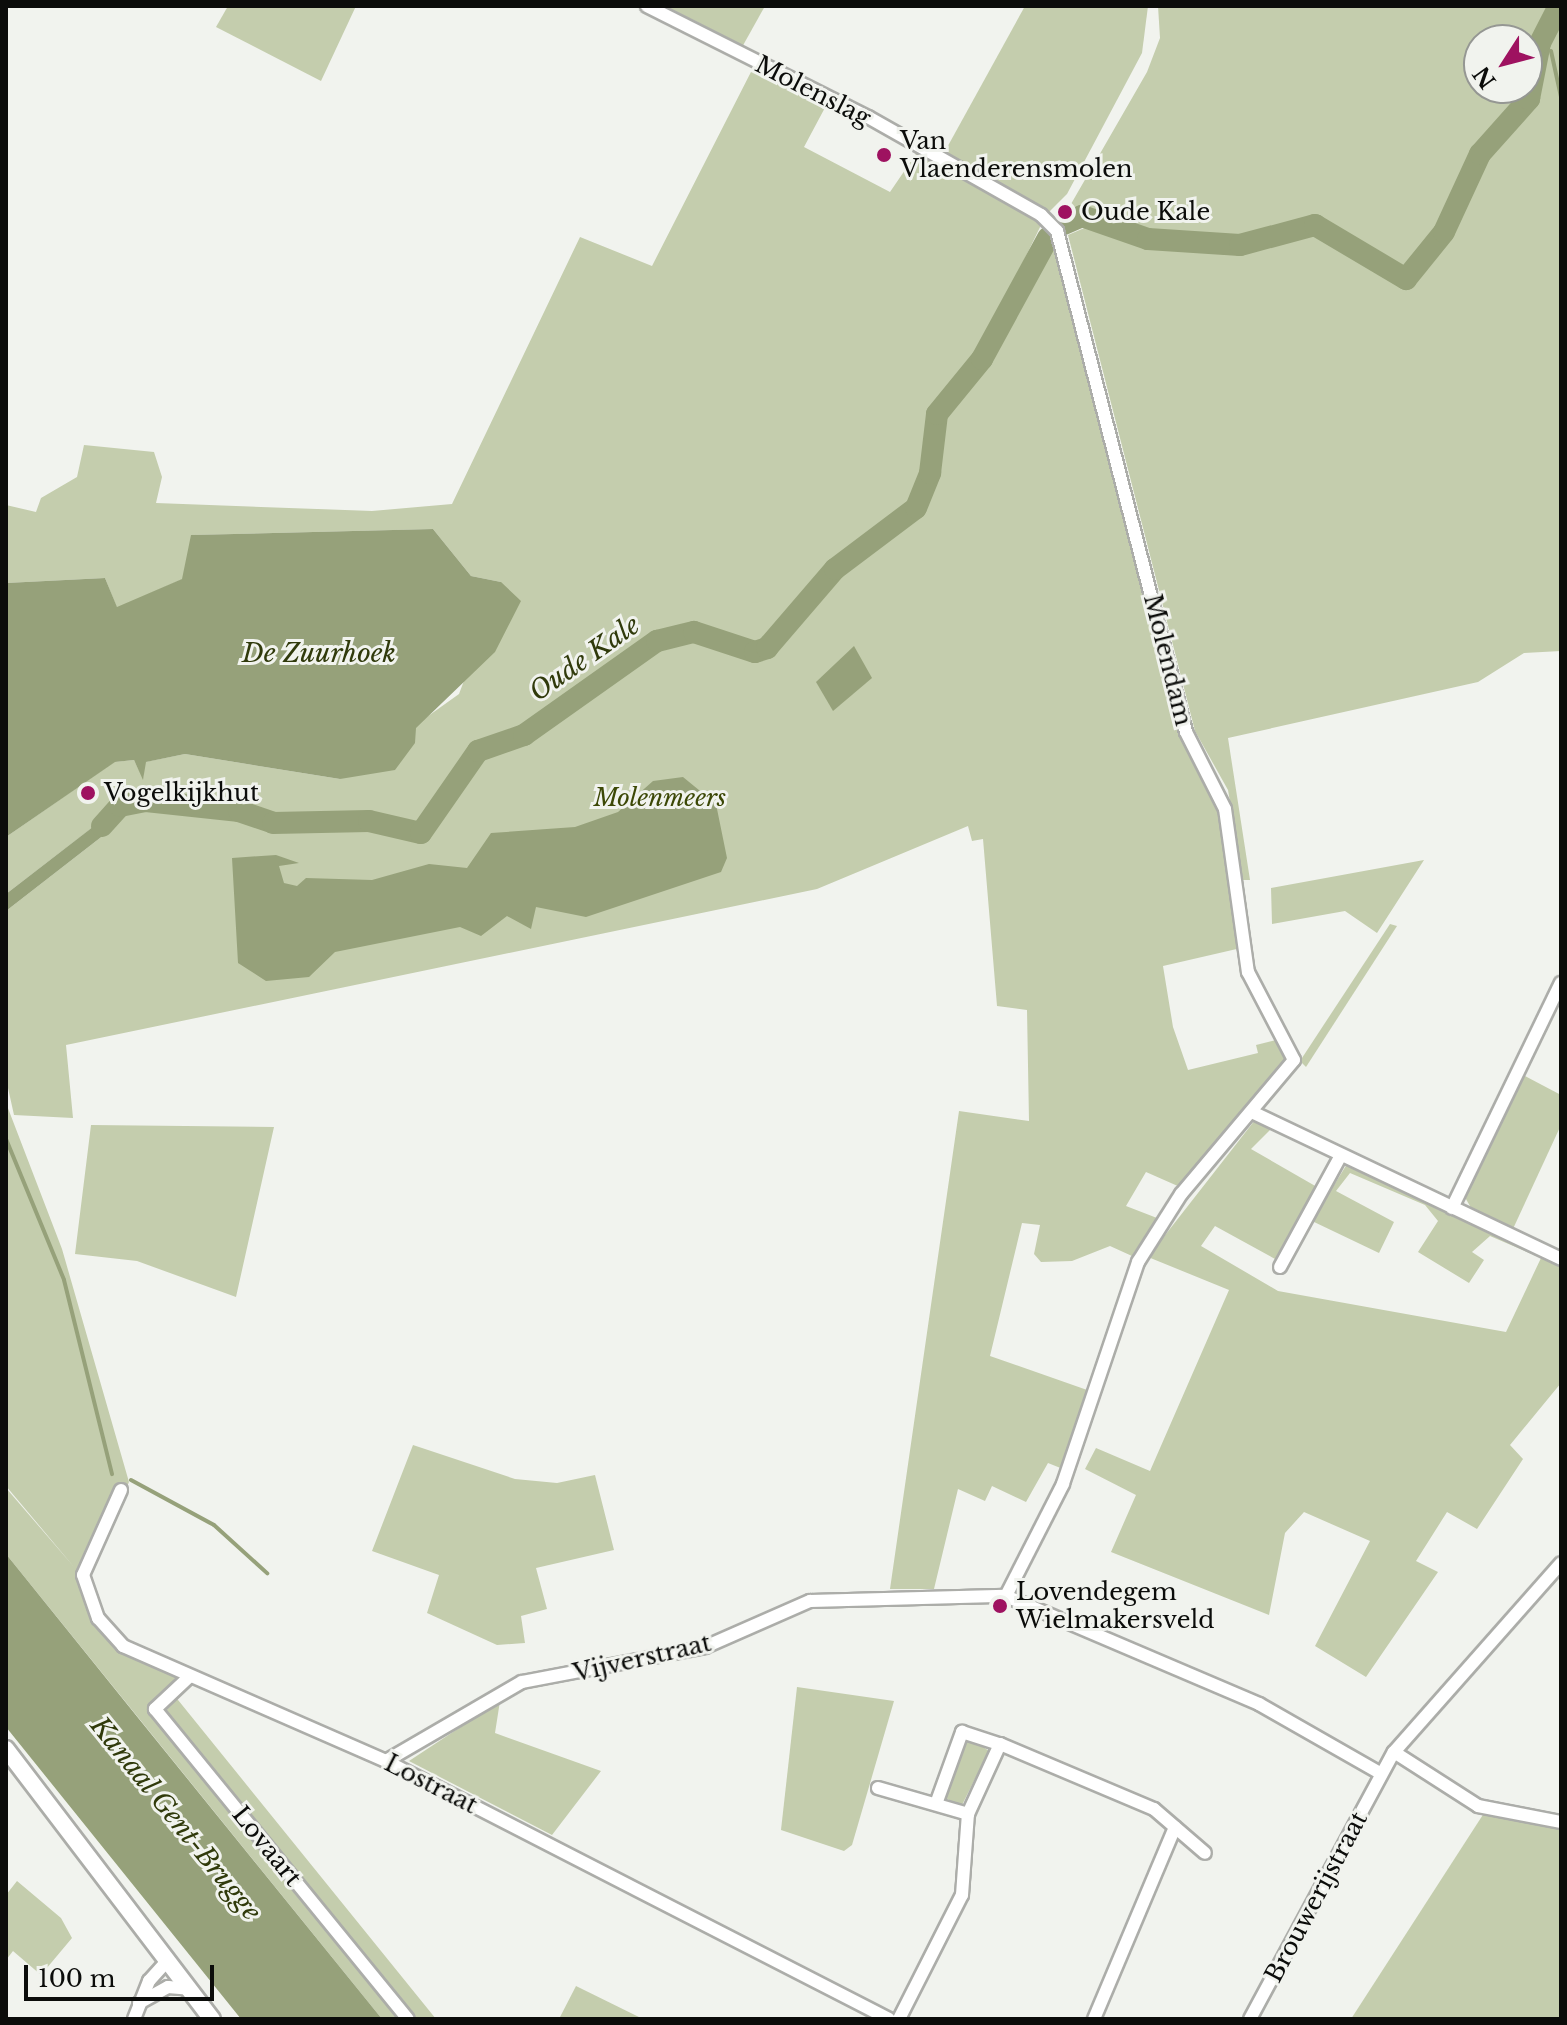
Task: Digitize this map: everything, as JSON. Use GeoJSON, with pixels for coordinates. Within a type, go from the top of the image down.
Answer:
{"type":"FeatureCollection","features":[{"type":"Feature","properties":{"kind":"street","name":"Molenslag"},"geometry":{"type":"LineString","coordinates":[[647,6],[868,117],[1056,231]]}},
{"type":"Feature","properties":{"kind":"street","name":"Molendam"},"geometry":{"type":"LineString","coordinates":[[1056,231],[1186,732],[1225,809],[1248,972],[1294,1060],[1254,1113]]}},
{"type":"Feature","properties":{"kind":"street"},"geometry":{"type":"LineString","coordinates":[[1452,1208],[1561,983]]}},
{"type":"Feature","properties":{"kind":"street"},"geometry":{"type":"LineString","coordinates":[[1380,1773],[1259,1704],[1006,1596],[1063,1484],[1138,1262],[1181,1194],[1254,1113],[1340,1157],[1561,1259]]}},
{"type":"Feature","properties":{"kind":"street"},"geometry":{"type":"LineString","coordinates":[[1280,1267],[1340,1157]]}},
{"type":"Feature","properties":{"kind":"street","name":"Lostraat"},"geometry":{"type":"LineString","coordinates":[[121,1490],[86,1560],[84,1589],[123,1646],[386,1761],[889,2019]]}},
{"type":"Feature","properties":{"kind":"street","name":"Brouwerijstraat"},"geometry":{"type":"LineString","coordinates":[[1250,2019],[1394,1752],[1561,1563]]}},
{"type":"Feature","properties":{"kind":"street","name":"Vijverstraat"},"geometry":{"type":"LineString","coordinates":[[386,1761],[522,1682],[705,1647],[810,1601],[1006,1596]]}},
{"type":"Feature","properties":{"kind":"street","name":"Lovaart"},"geometry":{"type":"LineString","coordinates":[[189,1677],[155,1709],[408,2019]]}},
{"type":"Feature","properties":{"kind":"street"},"geometry":{"type":"LineString","coordinates":[[936,1804],[962,1732],[1000,1744],[1154,1809],[1205,1853]]}},
{"type":"Feature","properties":{"kind":"street"},"geometry":{"type":"LineString","coordinates":[[899,2019],[962,1895],[968,1814],[1000,1744]]}},
{"type":"Feature","properties":{"kind":"street"},"geometry":{"type":"LineString","coordinates":[[6,1749],[212,2019]]}},
{"type":"Feature","properties":{"kind":"street"},"geometry":{"type":"LineString","coordinates":[[1394,1752],[1478,1806],[1561,1822]]}},
{"type":"Feature","properties":{"kind":"street"},"geometry":{"type":"LineString","coordinates":[[878,1788],[968,1814]]}},
{"type":"Feature","properties":{"kind":"street"},"geometry":{"type":"LineString","coordinates":[[1094,2019],[1175,1827]]}},
{"type":"Feature","properties":{"kind":"street"},"geometry":{"type":"LineString","coordinates":[[134,2019],[139,2003],[168,1960]]}},
{"type":"Feature","properties":{"kind":"street"},"geometry":{"type":"LineString","coordinates":[[139,2003],[168,1987],[189,1989]]}},
{"type":"Feature","properties":{"kind":"green space"},"geometry":{"type":"Polygon","coordinates":[[[228,6],[356,6],[321,81],[216,27],[228,6]]]}},
{"type":"Feature","properties":{"kind":"green space"},"geometry":{"type":"Polygon","coordinates":[[[664,6],[765,6],[741,49],[664,6]]]}},
{"type":"Feature","properties":{"kind":"green space"},"geometry":{"type":"Polygon","coordinates":[[[1025,6],[1148,6],[1142,53],[1067,194],[1048,213],[944,153],[1025,6]]]}},
{"type":"Feature","properties":{"kind":"green space"},"geometry":{"type":"Polygon","coordinates":[[[1158,6],[1561,6],[1561,651],[1524,653],[1478,682],[1228,738],[1250,880],[1243,880],[1228,790],[1195,731],[1068,235],[1089,226],[1147,245],[1241,250],[1312,231],[1396,278],[1402,274],[1310,219],[1228,241],[1125,231],[1075,216],[1071,204],[1147,72],[1160,38],[1158,6]]]}},
{"type":"Feature","properties":{"kind":"green space"},"geometry":{"type":"Polygon","coordinates":[[[753,68],[828,102],[804,147],[890,192],[918,151],[1042,223],[978,355],[949,392],[958,396],[981,368],[1036,265],[1058,243],[1180,726],[1221,809],[1241,948],[1163,966],[1173,1027],[1188,1070],[1258,1053],[1256,1045],[1280,1039],[1289,1061],[1180,1187],[1146,1172],[1126,1206],[1157,1218],[1132,1256],[1110,1246],[1072,1261],[1041,1262],[1034,1254],[1040,1225],[1022,1223],[990,1356],[1090,1391],[1063,1469],[1048,1463],[1026,1502],[992,1486],[985,1501],[958,1489],[934,1589],[890,1589],[959,1111],[1029,1121],[1027,1010],[997,1006],[983,839],[972,841],[968,826],[817,889],[66,1045],[73,1118],[14,1115],[6,1079],[6,911],[109,831],[119,807],[6,894],[6,837],[114,762],[134,760],[143,778],[145,762],[185,754],[340,779],[459,694],[501,582],[471,576],[433,529],[192,535],[183,579],[117,608],[105,578],[6,583],[6,505],[36,512],[41,498],[77,477],[84,445],[154,452],[162,477],[156,503],[372,511],[452,504],[580,237],[652,266],[753,68]],[[705,628],[655,635],[621,655],[522,730],[528,740],[659,646],[704,638],[745,659],[762,644],[705,628]]]}},
{"type":"Feature","properties":{"kind":"green space"},"geometry":{"type":"Polygon","coordinates":[[[1424,860],[1377,933],[1345,911],[1272,924],[1271,888],[1424,860]]]}},
{"type":"Feature","properties":{"kind":"green space"},"geometry":{"type":"Polygon","coordinates":[[[1390,924],[1397,926],[1306,1067],[1300,1061],[1390,924]]]}},
{"type":"Feature","properties":{"kind":"green space"},"geometry":{"type":"Polygon","coordinates":[[[1521,1074],[1561,1095],[1561,1125],[1512,1231],[1474,1213],[1463,1194],[1521,1074]]]}},
{"type":"Feature","properties":{"kind":"green space"},"geometry":{"type":"Polygon","coordinates":[[[6,1103],[62,1249],[129,1482],[126,1489],[115,1485],[82,1566],[111,1634],[189,1677],[174,1695],[436,2019],[382,2019],[6,1554],[6,1488],[74,1567],[6,1486],[6,1103]]]}},
{"type":"Feature","properties":{"kind":"green space"},"geometry":{"type":"Polygon","coordinates":[[[1255,1120],[1271,1129],[1251,1149],[1317,1187],[1277,1260],[1215,1226],[1201,1246],[1278,1291],[1506,1332],[1541,1258],[1490,1236],[1472,1252],[1484,1260],[1469,1283],[1418,1252],[1438,1221],[1425,1205],[1350,1173],[1336,1191],[1394,1222],[1379,1253],[1312,1221],[1347,1164],[1561,1264],[1561,1383],[1510,1445],[1523,1459],[1477,1529],[1447,1512],[1416,1561],[1438,1572],[1366,1677],[1315,1646],[1370,1541],[1304,1512],[1285,1533],[1269,1615],[1111,1552],[1136,1495],[1085,1469],[1096,1448],[1150,1471],[1229,1290],[1148,1257],[1255,1120]]]}},
{"type":"Feature","properties":{"kind":"green space"},"geometry":{"type":"Polygon","coordinates":[[[91,1125],[274,1127],[236,1297],[137,1261],[75,1254],[91,1125]]]}},
{"type":"Feature","properties":{"kind":"green space"},"geometry":{"type":"Polygon","coordinates":[[[413,1445],[515,1479],[557,1483],[595,1475],[614,1550],[536,1568],[547,1609],[521,1616],[525,1643],[497,1645],[427,1613],[439,1575],[372,1551],[413,1445]]]}},
{"type":"Feature","properties":{"kind":"green space"},"geometry":{"type":"Polygon","coordinates":[[[797,1687],[894,1701],[852,1845],[844,1851],[781,1830],[797,1687]]]}},
{"type":"Feature","properties":{"kind":"green space"},"geometry":{"type":"Polygon","coordinates":[[[500,1701],[495,1733],[601,1771],[552,1835],[409,1761],[500,1701]]]}},
{"type":"Feature","properties":{"kind":"green space"},"geometry":{"type":"Polygon","coordinates":[[[966,1735],[989,1751],[961,1807],[944,1797],[966,1735]]]}},
{"type":"Feature","properties":{"kind":"green space"},"geometry":{"type":"Polygon","coordinates":[[[1486,1810],[1561,1826],[1561,2019],[1351,2019],[1486,1810]]]}},
{"type":"Feature","properties":{"kind":"green space"},"geometry":{"type":"Polygon","coordinates":[[[17,1881],[61,1918],[72,1938],[41,1975],[13,1951],[6,1960],[6,1895],[17,1881]]]}},
{"type":"Feature","properties":{"kind":"green space"},"geometry":{"type":"Polygon","coordinates":[[[576,1986],[643,2019],[559,2019],[576,1986]]]}},
{"type":"Feature","properties":{"kind":"water","name":"De Zuurhoek"},"geometry":{"type":"Polygon","coordinates":[[[433,529],[471,576],[501,582],[521,601],[495,652],[416,728],[415,743],[395,770],[340,779],[185,754],[146,762],[143,780],[134,760],[115,762],[6,837],[6,583],[105,578],[117,607],[182,579],[191,535],[433,529]]]}},
{"type":"Feature","properties":{"kind":"water"},"geometry":{"type":"Polygon","coordinates":[[[854,646],[872,678],[833,711],[816,682],[854,646]]]}},
{"type":"Feature","properties":{"kind":"water","name":"Molenmeers"},"geometry":{"type":"Polygon","coordinates":[[[683,777],[716,804],[727,858],[721,872],[586,917],[536,907],[531,929],[507,916],[481,936],[460,927],[335,952],[309,977],[266,981],[238,963],[232,858],[276,855],[299,863],[279,866],[284,883],[297,886],[306,878],[372,880],[429,864],[467,868],[491,833],[575,827],[618,812],[653,781],[683,777]]]}},
{"type":"Feature","properties":{"kind":"water"},"geometry":{"type":"Polygon","coordinates":[[[120,806],[109,831],[6,911],[6,894],[120,806]]]}},
{"type":"Feature","properties":{"kind":"water","name":"Kanaal Gent-Brugge"},"geometry":{"type":"Polygon","coordinates":[[[6,1554],[382,2019],[241,2019],[6,1727],[6,1554]]]}},
{"type":"Feature","properties":{"kind":"waterway","name":"Oude Kale"},"geometry":{"type":"LineString","coordinates":[[1064,224],[1082,216],[1148,239],[1240,245],[1315,225],[1406,279],[1444,232],[1480,154],[1529,99],[1540,43],[1559,6]]}},
{"type":"Feature","properties":{"kind":"waterway"},"geometry":{"type":"LineString","coordinates":[[1551,51],[1561,97]]}},
{"type":"Feature","properties":{"kind":"waterway","name":"Oude Kale"},"geometry":{"type":"LineString","coordinates":[[102,826],[120,806],[146,801],[239,811],[273,823],[369,821],[421,833],[478,751],[524,735],[657,641],[694,632],[755,652],[767,648],[835,569],[916,508],[930,473],[937,414],[982,359],[1048,238]]}},
{"type":"Feature","properties":{"kind":"waterway"},"geometry":{"type":"LineString","coordinates":[[6,1139],[64,1280],[112,1474]]}},
{"type":"Feature","properties":{"kind":"waterway"},"geometry":{"type":"LineString","coordinates":[[131,1480],[214,1525],[267,1573]]}},
{"type":"Feature","properties":{"kind":"place","name":"Van Vlaenderensmolen"},"geometry":{"type":"Point","coordinates":[884,155]}},
{"type":"Feature","properties":{"kind":"place","name":"Oude Kale"},"geometry":{"type":"Point","coordinates":[1065,212]}},
{"type":"Feature","properties":{"kind":"place","name":"Vogelkijkhut"},"geometry":{"type":"Point","coordinates":[88,793]}},
{"type":"Feature","properties":{"kind":"place","name":"Lovendegem Wielmakersveld"},"geometry":{"type":"Point","coordinates":[1000,1606]}}]}
